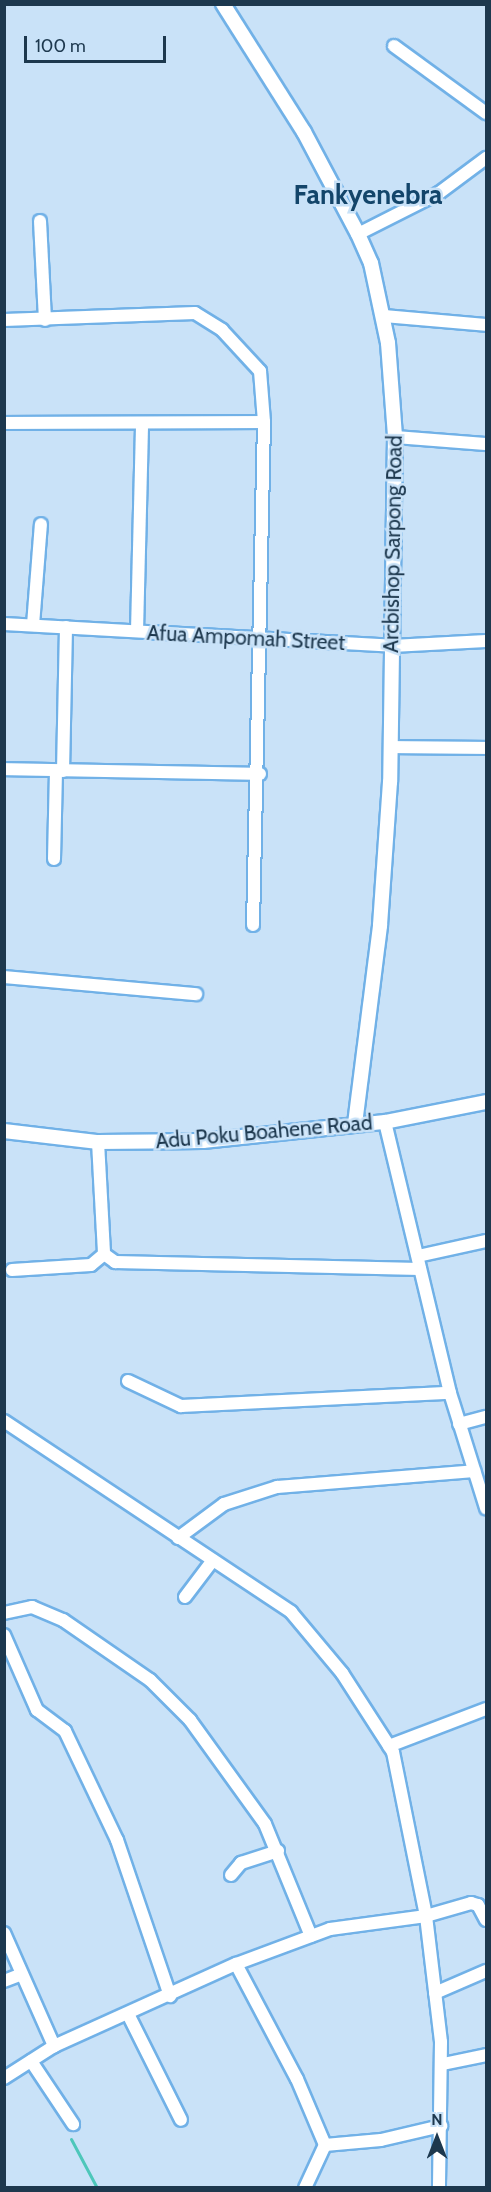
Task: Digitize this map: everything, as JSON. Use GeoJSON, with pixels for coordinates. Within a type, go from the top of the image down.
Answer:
{"type":"FeatureCollection","features":[{"type":"Feature","properties":{"kind":"street","name":"Arcbishop Sarpong Road"},"geometry":{"type":"LineString","coordinates":[[223,4],[304,132],[358,234],[384,316],[395,437],[391,747],[380,926],[355,1123]]}},
{"type":"Feature","properties":{"kind":"street"},"geometry":{"type":"LineString","coordinates":[[394,46],[486,113]]}},
{"type":"Feature","properties":{"kind":"street"},"geometry":{"type":"LineString","coordinates":[[358,234],[485,163]]}},
{"type":"Feature","properties":{"kind":"street"},"geometry":{"type":"LineString","coordinates":[[40,220],[45,320]]}},
{"type":"Feature","properties":{"kind":"street"},"geometry":{"type":"LineString","coordinates":[[4,320],[195,313],[209,318],[260,370],[264,422],[256,637],[260,774],[253,925]]}},
{"type":"Feature","properties":{"kind":"street"},"geometry":{"type":"LineString","coordinates":[[384,316],[486,325]]}},
{"type":"Feature","properties":{"kind":"street"},"geometry":{"type":"LineString","coordinates":[[4,423],[264,422]]}},
{"type":"Feature","properties":{"kind":"street"},"geometry":{"type":"LineString","coordinates":[[137,631],[142,423]]}},
{"type":"Feature","properties":{"kind":"street"},"geometry":{"type":"LineString","coordinates":[[395,437],[486,444]]}},
{"type":"Feature","properties":{"kind":"street"},"geometry":{"type":"LineString","coordinates":[[33,625],[41,524]]}},
{"type":"Feature","properties":{"kind":"street","name":"Afua Ampomah Street"},"geometry":{"type":"LineString","coordinates":[[4,624],[392,646],[486,641]]}},
{"type":"Feature","properties":{"kind":"street"},"geometry":{"type":"LineString","coordinates":[[54,859],[66,627]]}},
{"type":"Feature","properties":{"kind":"street"},"geometry":{"type":"LineString","coordinates":[[391,747],[486,748]]}},
{"type":"Feature","properties":{"kind":"street"},"geometry":{"type":"LineString","coordinates":[[4,769],[260,774]]}},
{"type":"Feature","properties":{"kind":"street"},"geometry":{"type":"LineString","coordinates":[[4,977],[196,994]]}},
{"type":"Feature","properties":{"kind":"street","name":"Adu Poku Boahene Road"},"geometry":{"type":"LineString","coordinates":[[4,1131],[98,1142],[203,1141],[355,1123],[385,1122],[486,1102]]}},
{"type":"Feature","properties":{"kind":"street"},"geometry":{"type":"LineString","coordinates":[[385,1122],[450,1393],[486,1508]]}},
{"type":"Feature","properties":{"kind":"street"},"geometry":{"type":"LineString","coordinates":[[98,1142],[104,1254]]}},
{"type":"Feature","properties":{"kind":"street"},"geometry":{"type":"LineString","coordinates":[[418,1256],[486,1241]]}},
{"type":"Feature","properties":{"kind":"street"},"geometry":{"type":"LineString","coordinates":[[104,1254],[116,1262],[420,1269]]}},
{"type":"Feature","properties":{"kind":"street"},"geometry":{"type":"LineString","coordinates":[[12,1270],[91,1265],[104,1254]]}},
{"type":"Feature","properties":{"kind":"street"},"geometry":{"type":"LineString","coordinates":[[128,1381],[177,1406],[450,1393]]}},
{"type":"Feature","properties":{"kind":"street"},"geometry":{"type":"LineString","coordinates":[[459,1424],[486,1417]]}},
{"type":"Feature","properties":{"kind":"street"},"geometry":{"type":"LineString","coordinates":[[4,1421],[300,1620],[389,1746],[401,1776],[426,1916],[435,1993],[442,2064],[439,2187]]}},
{"type":"Feature","properties":{"kind":"street"},"geometry":{"type":"LineString","coordinates":[[178,1538],[224,1504],[277,1487],[474,1471]]}},
{"type":"Feature","properties":{"kind":"street"},"geometry":{"type":"LineString","coordinates":[[185,1597],[213,1560]]}},
{"type":"Feature","properties":{"kind":"street"},"geometry":{"type":"LineString","coordinates":[[4,1612],[32,1607],[63,1620],[150,1680],[223,1762],[278,1851],[311,1936]]}},
{"type":"Feature","properties":{"kind":"street"},"geometry":{"type":"LineString","coordinates":[[4,1635],[37,1710],[65,1731],[117,1840],[170,1996]]}},
{"type":"Feature","properties":{"kind":"street"},"geometry":{"type":"LineString","coordinates":[[389,1746],[486,1709]]}},
{"type":"Feature","properties":{"kind":"street"},"geometry":{"type":"LineString","coordinates":[[231,1875],[241,1863],[278,1851]]}},
{"type":"Feature","properties":{"kind":"street"},"geometry":{"type":"LineString","coordinates":[[4,2078],[54,2046],[129,2016],[236,1964],[311,1936],[426,1916],[475,1903],[486,1920]]}},
{"type":"Feature","properties":{"kind":"street"},"geometry":{"type":"LineString","coordinates":[[4,1933],[54,2046]]}},
{"type":"Feature","properties":{"kind":"street"},"geometry":{"type":"LineString","coordinates":[[236,1964],[297,2079],[325,2145],[305,2187]]}},
{"type":"Feature","properties":{"kind":"street"},"geometry":{"type":"LineString","coordinates":[[435,1993],[486,1971]]}},
{"type":"Feature","properties":{"kind":"street"},"geometry":{"type":"LineString","coordinates":[[4,1981],[22,1974]]}},
{"type":"Feature","properties":{"kind":"street"},"geometry":{"type":"LineString","coordinates":[[129,2016],[181,2120]]}},
{"type":"Feature","properties":{"kind":"street"},"geometry":{"type":"LineString","coordinates":[[442,2064],[486,2055]]}},
{"type":"Feature","properties":{"kind":"street"},"geometry":{"type":"LineString","coordinates":[[32,2061],[73,2124]]}},
{"type":"Feature","properties":{"kind":"street"},"geometry":{"type":"LineString","coordinates":[[325,2145],[381,2140],[441,2126]]}},
{"type":"Feature","properties":{"kind":"waterway"},"geometry":{"type":"LineString","coordinates":[[71,2139],[97,2188]]}},
{"type":"Feature","properties":{"kind":"district","name":"Fankyenebra"},"geometry":{"type":"Point","coordinates":[368,195]}}]}
